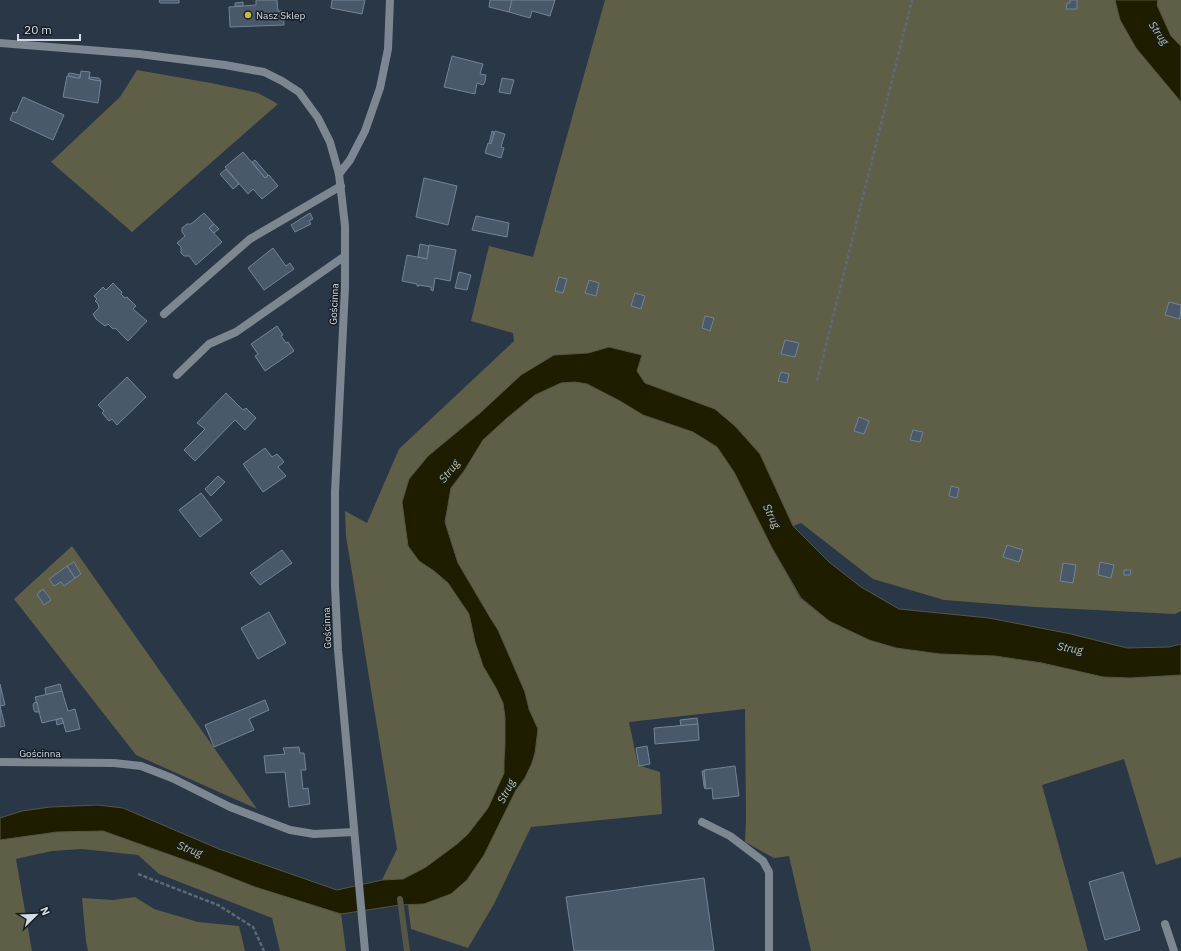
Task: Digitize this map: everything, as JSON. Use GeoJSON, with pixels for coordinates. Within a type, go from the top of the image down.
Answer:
{"type":"FeatureCollection","features":[{"type":"Feature","properties":{"kind":"street"},"geometry":{"type":"LineString","coordinates":[[339,174],[350,160],[365,131],[380,88],[388,49],[390,0]]}},
{"type":"Feature","properties":{"kind":"street","name":"Gościnna"},"geometry":{"type":"LineString","coordinates":[[0,43],[138,54],[225,65],[264,72],[299,92],[318,118],[330,142],[339,174],[345,226],[345,288],[335,492],[335,586],[341,690],[365,950]]}},
{"type":"Feature","properties":{"kind":"street"},"geometry":{"type":"LineString","coordinates":[[164,314],[250,239],[341,186]]}},
{"type":"Feature","properties":{"kind":"street"},"geometry":{"type":"LineString","coordinates":[[177,375],[209,344],[236,332],[345,256]]}},
{"type":"Feature","properties":{"kind":"street","name":"Gościnna"},"geometry":{"type":"LineString","coordinates":[[0,762],[114,763],[141,766],[172,778],[230,807],[290,830],[314,834],[354,832]]}},
{"type":"Feature","properties":{"kind":"street"},"geometry":{"type":"LineString","coordinates":[[702,822],[730,836],[763,861],[769,872],[768,951]]}},
{"type":"Feature","properties":{"kind":"street"},"geometry":{"type":"LineString","coordinates":[[1165,924],[1174,951]]}},
{"type":"Feature","properties":{"kind":"path"},"geometry":{"type":"LineString","coordinates":[[817,381],[912,0]]}},
{"type":"Feature","properties":{"kind":"path"},"geometry":{"type":"LineString","coordinates":[[138,874],[218,906],[253,927],[264,951]]}},
{"type":"Feature","properties":{"kind":"green space"},"geometry":{"type":"Polygon","coordinates":[[[605,0],[1115,0],[1120,20],[1136,48],[1181,102],[1181,611],[1175,614],[1035,607],[944,600],[873,579],[801,523],[793,526],[760,454],[735,426],[670,392],[645,383],[637,371],[642,355],[609,347],[588,353],[554,355],[521,375],[480,413],[428,456],[409,479],[402,502],[408,546],[419,561],[448,583],[469,614],[475,642],[483,666],[503,703],[505,717],[504,773],[488,808],[468,834],[457,844],[426,867],[403,879],[382,880],[397,849],[346,536],[345,511],[367,523],[399,449],[514,341],[513,333],[471,321],[489,246],[533,257],[605,0]]]}},
{"type":"Feature","properties":{"kind":"green space"},"geometry":{"type":"Polygon","coordinates":[[[1158,0],[1181,0],[1181,46],[1171,36],[1157,5],[1158,0]]]}},
{"type":"Feature","properties":{"kind":"green space"},"geometry":{"type":"Polygon","coordinates":[[[137,70],[258,93],[278,104],[132,232],[51,162],[120,97],[137,70]]]}},
{"type":"Feature","properties":{"kind":"green space"},"geometry":{"type":"Polygon","coordinates":[[[575,382],[587,384],[643,415],[693,432],[717,447],[734,472],[772,548],[800,598],[829,621],[869,640],[896,648],[940,654],[995,656],[1042,663],[1103,677],[1130,678],[1181,675],[1181,857],[1156,865],[1124,759],[1042,785],[1088,951],[811,951],[789,856],[774,858],[745,842],[745,709],[629,722],[638,765],[660,772],[662,814],[531,827],[494,904],[468,948],[411,929],[408,905],[424,904],[484,855],[516,790],[525,778],[532,763],[537,741],[538,729],[529,709],[525,692],[498,630],[458,563],[445,522],[451,488],[464,471],[483,440],[507,418],[535,395],[561,383],[575,382]]]}},
{"type":"Feature","properties":{"kind":"green space"},"geometry":{"type":"Polygon","coordinates":[[[72,546],[257,809],[136,755],[14,599],[72,546]]]}},
{"type":"Feature","properties":{"kind":"green space"},"geometry":{"type":"Polygon","coordinates":[[[103,831],[255,887],[341,914],[346,951],[280,951],[272,918],[159,874],[138,855],[82,849],[52,851],[16,859],[32,951],[0,951],[0,840],[57,832],[103,831]]]}},
{"type":"Feature","properties":{"kind":"green space"},"geometry":{"type":"Polygon","coordinates":[[[135,897],[154,909],[198,922],[239,926],[245,951],[88,951],[82,898],[113,900],[135,897]]]}},
{"type":"Feature","properties":{"kind":"water","name":"Strug"},"geometry":{"type":"Polygon","coordinates":[[[1115,0],[1158,0],[1157,5],[1171,36],[1181,46],[1181,102],[1136,48],[1120,20],[1115,0]]]}},
{"type":"Feature","properties":{"kind":"water","name":"Strug"},"geometry":{"type":"Polygon","coordinates":[[[609,347],[642,355],[637,371],[645,383],[715,409],[735,426],[760,454],[793,526],[829,562],[861,587],[899,609],[989,618],[1071,634],[1127,648],[1169,647],[1181,644],[1181,675],[1130,678],[1103,677],[1042,663],[995,656],[940,654],[896,648],[869,640],[829,621],[801,598],[772,548],[734,472],[717,447],[693,432],[643,415],[587,384],[575,382],[561,383],[535,395],[483,440],[464,471],[451,488],[445,522],[458,563],[498,630],[525,692],[529,709],[538,729],[535,753],[525,778],[516,790],[484,855],[467,880],[451,894],[424,904],[400,905],[341,914],[255,887],[103,831],[57,832],[0,840],[0,818],[22,811],[50,807],[98,805],[123,808],[219,849],[337,890],[382,880],[403,879],[426,867],[457,844],[468,834],[488,808],[504,773],[505,717],[503,703],[483,666],[475,642],[469,614],[448,583],[419,561],[408,546],[402,502],[409,479],[428,456],[480,413],[521,375],[554,355],[588,353],[609,347]]]}},
{"type":"Feature","properties":{"kind":"building"},"geometry":{"type":"Polygon","coordinates":[[[159,0],[179,0],[179,3],[160,3],[159,0]]]}},
{"type":"Feature","properties":{"kind":"building"},"geometry":{"type":"Polygon","coordinates":[[[256,0],[277,0],[278,11],[283,11],[284,25],[230,27],[229,7],[256,5],[256,0]]]}},
{"type":"Feature","properties":{"kind":"building"},"geometry":{"type":"Polygon","coordinates":[[[332,0],[365,0],[362,14],[331,8],[332,0]]]}},
{"type":"Feature","properties":{"kind":"building"},"geometry":{"type":"Polygon","coordinates":[[[490,0],[512,0],[509,12],[489,7],[490,0]]]}},
{"type":"Feature","properties":{"kind":"building"},"geometry":{"type":"Polygon","coordinates":[[[512,0],[555,0],[550,16],[532,11],[530,18],[509,12],[512,0]]]}},
{"type":"Feature","properties":{"kind":"building"},"geometry":{"type":"Polygon","coordinates":[[[1070,0],[1077,0],[1077,9],[1066,9],[1067,3],[1070,3],[1070,0]]]}},
{"type":"Feature","properties":{"kind":"building"},"geometry":{"type":"Polygon","coordinates":[[[243,2],[243,6],[235,6],[235,3],[243,2]]]}},
{"type":"Feature","properties":{"kind":"building"},"geometry":{"type":"Polygon","coordinates":[[[452,56],[483,64],[480,74],[486,75],[485,82],[483,85],[477,83],[475,94],[444,87],[452,56]]]}},
{"type":"Feature","properties":{"kind":"building"},"geometry":{"type":"Polygon","coordinates":[[[81,71],[90,72],[89,79],[101,81],[98,103],[63,97],[67,76],[80,78],[81,71]]]}},
{"type":"Feature","properties":{"kind":"building"},"geometry":{"type":"Polygon","coordinates":[[[68,74],[80,75],[80,77],[69,76],[68,74]]]}},
{"type":"Feature","properties":{"kind":"building"},"geometry":{"type":"Polygon","coordinates":[[[89,77],[99,78],[101,81],[89,79],[89,77]]]}},
{"type":"Feature","properties":{"kind":"building"},"geometry":{"type":"Polygon","coordinates":[[[502,78],[514,80],[510,94],[499,92],[502,78]]]}},
{"type":"Feature","properties":{"kind":"building"},"geometry":{"type":"Polygon","coordinates":[[[23,97],[64,115],[53,140],[10,120],[13,112],[16,113],[23,97]]]}},
{"type":"Feature","properties":{"kind":"building"},"geometry":{"type":"Polygon","coordinates":[[[492,131],[494,132],[491,144],[489,144],[492,131]]]}},
{"type":"Feature","properties":{"kind":"building"},"geometry":{"type":"Polygon","coordinates":[[[495,131],[505,134],[501,147],[504,148],[501,158],[485,153],[488,143],[491,144],[495,131]]]}},
{"type":"Feature","properties":{"kind":"building"},"geometry":{"type":"Polygon","coordinates":[[[243,152],[265,178],[269,175],[278,186],[262,199],[253,189],[248,194],[225,167],[243,152]]]}},
{"type":"Feature","properties":{"kind":"building"},"geometry":{"type":"Polygon","coordinates":[[[255,160],[268,175],[265,178],[252,162],[255,160]]]}},
{"type":"Feature","properties":{"kind":"building"},"geometry":{"type":"Polygon","coordinates":[[[226,169],[239,184],[233,189],[220,174],[226,169]]]}},
{"type":"Feature","properties":{"kind":"building"},"geometry":{"type":"Polygon","coordinates":[[[424,178],[457,186],[448,225],[416,217],[424,178]]]}},
{"type":"Feature","properties":{"kind":"building"},"geometry":{"type":"Polygon","coordinates":[[[204,213],[214,224],[209,228],[222,242],[196,265],[189,256],[184,256],[181,253],[181,247],[177,243],[185,236],[182,232],[182,228],[187,224],[191,224],[204,213]]]}},
{"type":"Feature","properties":{"kind":"building"},"geometry":{"type":"Polygon","coordinates":[[[310,213],[313,219],[309,221],[311,224],[295,232],[291,225],[310,213]]]}},
{"type":"Feature","properties":{"kind":"building"},"geometry":{"type":"Polygon","coordinates":[[[476,216],[509,223],[507,237],[472,230],[476,216]]]}},
{"type":"Feature","properties":{"kind":"building"},"geometry":{"type":"Polygon","coordinates":[[[214,224],[219,229],[214,233],[209,228],[214,224]]]}},
{"type":"Feature","properties":{"kind":"building"},"geometry":{"type":"Polygon","coordinates":[[[420,244],[429,246],[427,259],[418,257],[420,244]]]}},
{"type":"Feature","properties":{"kind":"building"},"geometry":{"type":"Polygon","coordinates":[[[429,245],[456,250],[450,281],[435,278],[433,291],[431,290],[431,287],[417,286],[417,284],[402,281],[407,255],[427,259],[429,245]]]}},
{"type":"Feature","properties":{"kind":"building"},"geometry":{"type":"Polygon","coordinates":[[[273,248],[286,266],[290,263],[294,269],[264,290],[248,268],[273,248]]]}},
{"type":"Feature","properties":{"kind":"building"},"geometry":{"type":"Polygon","coordinates":[[[459,272],[471,275],[467,290],[455,288],[459,272]]]}},
{"type":"Feature","properties":{"kind":"building"},"geometry":{"type":"Polygon","coordinates":[[[559,277],[567,279],[563,293],[555,291],[559,277]]]}},
{"type":"Feature","properties":{"kind":"building"},"geometry":{"type":"Polygon","coordinates":[[[589,280],[599,283],[596,296],[585,293],[589,280]]]}},
{"type":"Feature","properties":{"kind":"building"},"geometry":{"type":"Polygon","coordinates":[[[113,283],[122,292],[121,294],[125,298],[127,297],[136,306],[133,309],[147,321],[128,341],[115,328],[113,329],[108,324],[105,326],[96,319],[93,314],[99,308],[95,301],[97,299],[94,296],[103,287],[106,290],[113,283]]]}},
{"type":"Feature","properties":{"kind":"building"},"geometry":{"type":"Polygon","coordinates":[[[635,293],[645,296],[641,309],[631,306],[635,293]]]}},
{"type":"Feature","properties":{"kind":"building"},"geometry":{"type":"Polygon","coordinates":[[[1169,302],[1181,305],[1180,319],[1165,315],[1169,302]]]}},
{"type":"Feature","properties":{"kind":"building"},"geometry":{"type":"Polygon","coordinates":[[[705,316],[714,318],[710,331],[702,328],[705,316]]]}},
{"type":"Feature","properties":{"kind":"building"},"geometry":{"type":"Polygon","coordinates":[[[277,326],[283,335],[281,336],[286,343],[288,342],[294,351],[265,371],[255,356],[258,354],[251,344],[277,326]]]}},
{"type":"Feature","properties":{"kind":"building"},"geometry":{"type":"Polygon","coordinates":[[[785,340],[799,343],[795,357],[781,354],[785,340]]]}},
{"type":"Feature","properties":{"kind":"building"},"geometry":{"type":"Polygon","coordinates":[[[781,372],[789,374],[787,383],[778,381],[781,372]]]}},
{"type":"Feature","properties":{"kind":"building"},"geometry":{"type":"Polygon","coordinates":[[[127,377],[146,397],[117,425],[112,419],[109,421],[102,413],[104,411],[98,405],[127,377]]]}},
{"type":"Feature","properties":{"kind":"building"},"geometry":{"type":"Polygon","coordinates":[[[226,393],[243,410],[246,408],[256,418],[245,430],[235,420],[195,461],[184,450],[205,429],[197,423],[226,393]]]}},
{"type":"Feature","properties":{"kind":"building"},"geometry":{"type":"Polygon","coordinates":[[[859,417],[869,421],[864,434],[854,431],[859,417]]]}},
{"type":"Feature","properties":{"kind":"building"},"geometry":{"type":"Polygon","coordinates":[[[913,430],[923,432],[920,442],[910,440],[913,430]]]}},
{"type":"Feature","properties":{"kind":"building"},"geometry":{"type":"Polygon","coordinates":[[[265,448],[272,457],[277,454],[284,462],[278,467],[286,476],[263,492],[243,464],[265,448]]]}},
{"type":"Feature","properties":{"kind":"building"},"geometry":{"type":"Polygon","coordinates":[[[218,476],[225,482],[211,496],[205,489],[218,476]]]}},
{"type":"Feature","properties":{"kind":"building"},"geometry":{"type":"Polygon","coordinates":[[[951,486],[959,488],[957,498],[949,496],[951,486]]]}},
{"type":"Feature","properties":{"kind":"building"},"geometry":{"type":"Polygon","coordinates":[[[201,493],[222,520],[200,537],[179,510],[201,493]]]}},
{"type":"Feature","properties":{"kind":"building"},"geometry":{"type":"Polygon","coordinates":[[[1007,545],[1023,550],[1019,562],[1003,557],[1007,545]]]}},
{"type":"Feature","properties":{"kind":"building"},"geometry":{"type":"Polygon","coordinates":[[[282,550],[292,563],[260,585],[250,573],[282,550]]]}},
{"type":"Feature","properties":{"kind":"building"},"geometry":{"type":"Polygon","coordinates":[[[74,562],[81,574],[75,578],[67,566],[74,562]]]}},
{"type":"Feature","properties":{"kind":"building"},"geometry":{"type":"Polygon","coordinates":[[[1100,562],[1114,565],[1111,578],[1098,575],[1100,562]]]}},
{"type":"Feature","properties":{"kind":"building"},"geometry":{"type":"Polygon","coordinates":[[[1063,563],[1076,565],[1073,583],[1060,581],[1063,563]]]}},
{"type":"Feature","properties":{"kind":"building"},"geometry":{"type":"Polygon","coordinates":[[[67,566],[75,578],[64,586],[61,582],[54,586],[49,579],[67,566]]]}},
{"type":"Feature","properties":{"kind":"building"},"geometry":{"type":"Polygon","coordinates":[[[1124,570],[1131,570],[1130,575],[1124,575],[1124,570]]]}},
{"type":"Feature","properties":{"kind":"building"},"geometry":{"type":"Polygon","coordinates":[[[43,589],[51,600],[44,605],[37,594],[43,589]]]}},
{"type":"Feature","properties":{"kind":"building"},"geometry":{"type":"Polygon","coordinates":[[[269,612],[286,643],[258,659],[241,628],[269,612]]]}},
{"type":"Feature","properties":{"kind":"building"},"geometry":{"type":"Polygon","coordinates":[[[0,684],[5,705],[0,706],[0,684]]]}},
{"type":"Feature","properties":{"kind":"building"},"geometry":{"type":"Polygon","coordinates":[[[60,684],[62,691],[46,695],[45,688],[60,684]]]}},
{"type":"Feature","properties":{"kind":"building"},"geometry":{"type":"Polygon","coordinates":[[[62,691],[68,711],[75,709],[80,729],[66,732],[62,718],[42,723],[35,697],[62,691]]]}},
{"type":"Feature","properties":{"kind":"building"},"geometry":{"type":"Polygon","coordinates":[[[265,700],[269,710],[249,719],[254,730],[214,747],[205,725],[265,700]]]}},
{"type":"Feature","properties":{"kind":"building"},"geometry":{"type":"Polygon","coordinates":[[[37,702],[39,712],[35,712],[33,705],[37,702]]]}},
{"type":"Feature","properties":{"kind":"building"},"geometry":{"type":"Polygon","coordinates":[[[0,706],[5,726],[0,727],[0,706]]]}},
{"type":"Feature","properties":{"kind":"building"},"geometry":{"type":"Polygon","coordinates":[[[62,718],[63,723],[57,725],[56,720],[62,718]]]}},
{"type":"Feature","properties":{"kind":"building"},"geometry":{"type":"Polygon","coordinates":[[[697,718],[698,724],[681,726],[680,720],[697,718]]]}},
{"type":"Feature","properties":{"kind":"building"},"geometry":{"type":"Polygon","coordinates":[[[698,724],[699,740],[655,744],[654,728],[698,724]]]}},
{"type":"Feature","properties":{"kind":"building"},"geometry":{"type":"Polygon","coordinates":[[[647,746],[650,764],[639,766],[636,748],[647,746]]]}},
{"type":"Feature","properties":{"kind":"building"},"geometry":{"type":"Polygon","coordinates":[[[299,747],[300,753],[304,753],[306,770],[301,770],[303,789],[308,788],[310,804],[289,807],[285,772],[266,773],[264,756],[285,754],[283,748],[299,747]]]}},
{"type":"Feature","properties":{"kind":"building"},"geometry":{"type":"Polygon","coordinates":[[[735,766],[739,796],[713,799],[712,788],[706,789],[704,770],[735,766]]]}},
{"type":"Feature","properties":{"kind":"building"},"geometry":{"type":"Polygon","coordinates":[[[702,771],[704,771],[705,789],[704,786],[702,771]]]}},
{"type":"Feature","properties":{"kind":"building"},"geometry":{"type":"Polygon","coordinates":[[[1123,872],[1140,930],[1105,940],[1089,882],[1123,872]]]}},
{"type":"Feature","properties":{"kind":"building"},"geometry":{"type":"Polygon","coordinates":[[[704,878],[714,951],[574,951],[566,897],[704,878]]]}},
{"type":"Feature","properties":{"kind":"waterway"},"geometry":{"type":"LineString","coordinates":[[400,899],[407,951]]}},
{"type":"Feature","properties":{"kind":"place","name":"Nasz Sklep"},"geometry":{"type":"Point","coordinates":[248,15]}}]}
